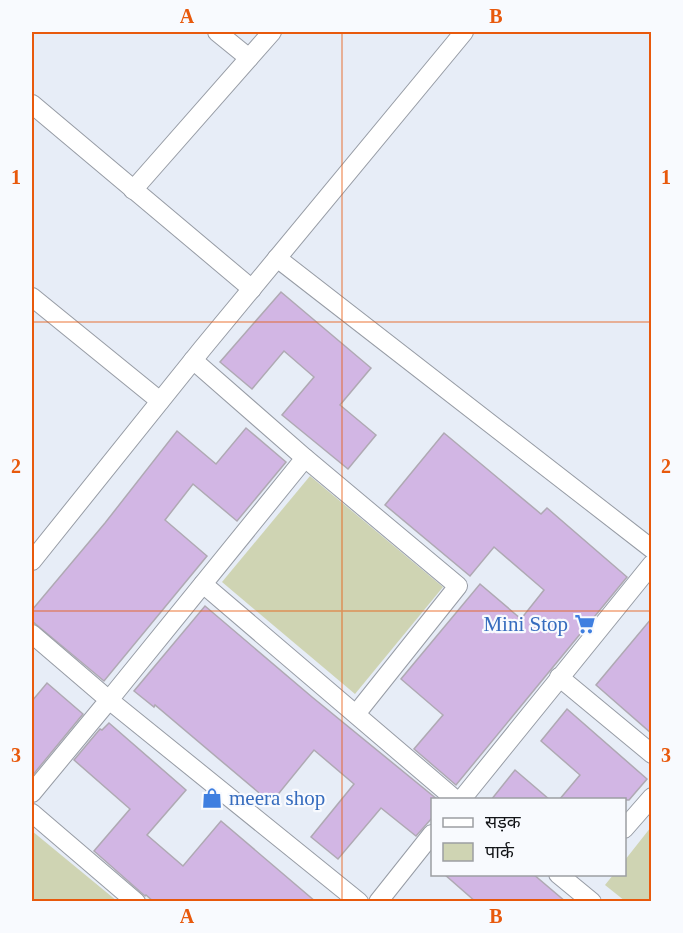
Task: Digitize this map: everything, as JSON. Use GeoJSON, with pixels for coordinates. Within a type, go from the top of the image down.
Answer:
{"type":"FeatureCollection","features":[{"type":"Feature","properties":{"kind":"street"},"geometry":{"type":"LineString","coordinates":[[217,32],[249,58]]}},
{"type":"Feature","properties":{"kind":"street"},"geometry":{"type":"LineString","coordinates":[[133,190],[272,32]]}},
{"type":"Feature","properties":{"kind":"street"},"geometry":{"type":"LineString","coordinates":[[33,557],[252,290],[454,35]]}},
{"type":"Feature","properties":{"kind":"street"},"geometry":{"type":"LineString","coordinates":[[32,104],[252,290]]}},
{"type":"Feature","properties":{"kind":"street"},"geometry":{"type":"LineString","coordinates":[[277,258],[651,549]]}},
{"type":"Feature","properties":{"kind":"street"},"geometry":{"type":"LineString","coordinates":[[32,297],[160,401]]}},
{"type":"Feature","properties":{"kind":"street"},"geometry":{"type":"LineString","coordinates":[[193,360],[305,458],[458,586],[356,714]]}},
{"type":"Feature","properties":{"kind":"street"},"geometry":{"type":"LineString","coordinates":[[32,792],[305,458]]}},
{"type":"Feature","properties":{"kind":"street"},"geometry":{"type":"LineString","coordinates":[[461,798],[651,564]]}},
{"type":"Feature","properties":{"kind":"street"},"geometry":{"type":"LineString","coordinates":[[203,584],[459,798]]}},
{"type":"Feature","properties":{"kind":"street"},"geometry":{"type":"LineString","coordinates":[[32,634],[109,700],[358,902]]}},
{"type":"Feature","properties":{"kind":"street"},"geometry":{"type":"LineString","coordinates":[[560,678],[651,754]]}},
{"type":"Feature","properties":{"kind":"street"},"geometry":{"type":"LineString","coordinates":[[626,827],[651,797]]}},
{"type":"Feature","properties":{"kind":"street"},"geometry":{"type":"LineString","coordinates":[[32,813],[136,902]]}},
{"type":"Feature","properties":{"kind":"street"},"geometry":{"type":"LineString","coordinates":[[378,902],[431,835]]}},
{"type":"Feature","properties":{"kind":"street"},"geometry":{"type":"LineString","coordinates":[[564,876],[580,881],[592,902]]}},
{"type":"Feature","properties":{"kind":"green space"},"geometry":{"type":"Polygon","coordinates":[[[310,476],[443,587],[355,694],[222,582],[310,476]]]}},
{"type":"Feature","properties":{"kind":"green space"},"geometry":{"type":"Polygon","coordinates":[[[651,827],[651,901],[625,901],[605,885],[612,876],[626,876],[626,859],[651,827]]]}},
{"type":"Feature","properties":{"kind":"green space"},"geometry":{"type":"Polygon","coordinates":[[[32,831],[117,901],[32,901],[32,831]]]}},
{"type":"Feature","properties":{"kind":"building"},"geometry":{"type":"Polygon","coordinates":[[[281,292],[371,368],[340,405],[376,435],[348,469],[282,415],[314,377],[284,351],[252,389],[220,362],[281,292]]]}},
{"type":"Feature","properties":{"kind":"building"},"geometry":{"type":"Polygon","coordinates":[[[246,428],[286,462],[237,521],[193,484],[165,520],[207,556],[104,681],[32,621],[32,610],[105,523],[177,431],[216,464],[246,428]]]}},
{"type":"Feature","properties":{"kind":"building"},"geometry":{"type":"Polygon","coordinates":[[[444,433],[541,514],[547,508],[627,577],[456,785],[414,749],[443,715],[401,679],[480,584],[521,619],[544,590],[494,547],[470,576],[385,505],[444,433]]]}},
{"type":"Feature","properties":{"kind":"building"},"geometry":{"type":"Polygon","coordinates":[[[205,606],[436,798],[431,798],[431,819],[416,836],[381,808],[338,859],[311,837],[354,784],[314,750],[271,803],[155,705],[154,707],[134,691],[205,606]]]}},
{"type":"Feature","properties":{"kind":"building"},"geometry":{"type":"Polygon","coordinates":[[[651,619],[651,733],[596,685],[651,619]]]}},
{"type":"Feature","properties":{"kind":"building"},"geometry":{"type":"Polygon","coordinates":[[[47,683],[83,714],[32,776],[32,701],[47,683]]]}},
{"type":"Feature","properties":{"kind":"building"},"geometry":{"type":"Polygon","coordinates":[[[567,709],[647,779],[629,800],[626,798],[561,798],[580,775],[541,741],[567,709]]]}},
{"type":"Feature","properties":{"kind":"building"},"geometry":{"type":"Polygon","coordinates":[[[109,723],[186,790],[147,835],[183,866],[221,821],[316,902],[154,902],[145,896],[94,851],[130,809],[74,760],[100,729],[102,730],[109,723]]]}},
{"type":"Feature","properties":{"kind":"building"},"geometry":{"type":"Polygon","coordinates":[[[515,770],[548,798],[493,798],[515,770]]]}},
{"type":"Feature","properties":{"kind":"building"},"geometry":{"type":"Polygon","coordinates":[[[446,876],[535,876],[566,902],[476,902],[446,876]]]}},
{"type":"Feature","properties":{"kind":"place","name":"Mini Stop"},"geometry":{"type":"Point","coordinates":[585,624]}},
{"type":"Feature","properties":{"kind":"place","name":"meera shop"},"geometry":{"type":"Point","coordinates":[212,798]}}]}
